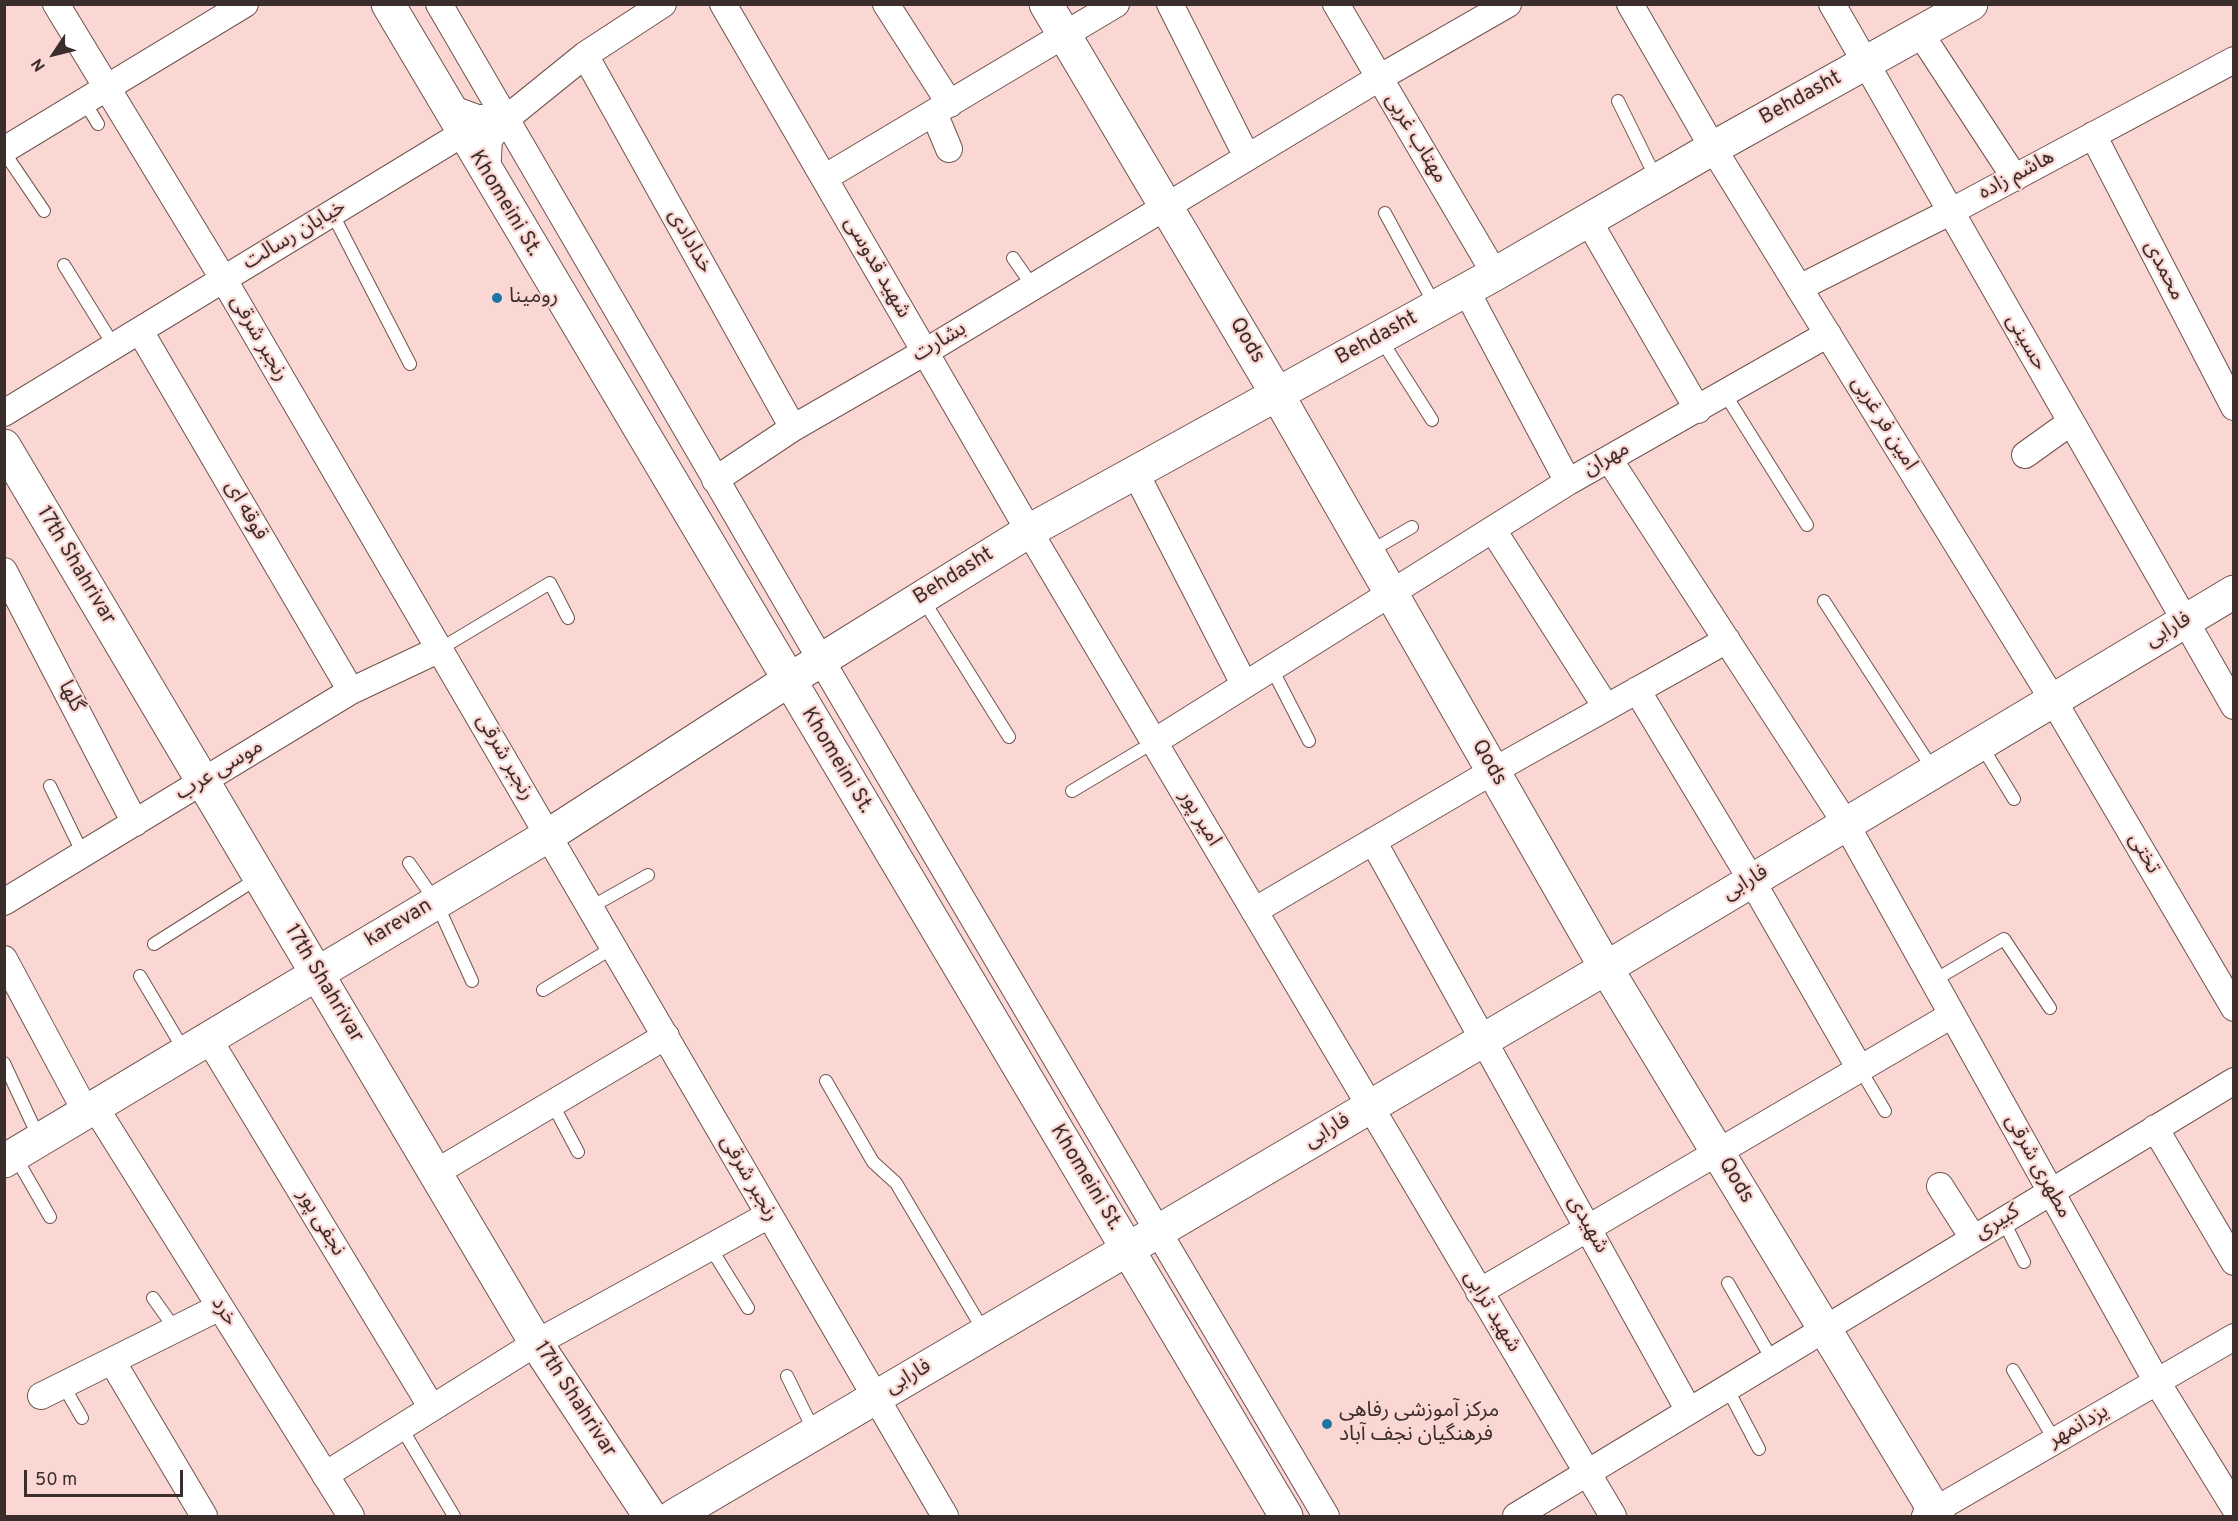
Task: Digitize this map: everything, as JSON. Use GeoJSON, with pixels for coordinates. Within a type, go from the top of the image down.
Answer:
{"type":"FeatureCollection","features":[{"type":"Feature","properties":{"kind":"street","name":"رنجبر شرقی"},"geometry":{"type":"LineString","coordinates":[[56,4],[224,280],[945,1516]]}},
{"type":"Feature","properties":{"kind":"street","name":"Khomeini St."},"geometry":{"type":"LineString","coordinates":[[388,4],[487,175],[1286,1516]]}},
{"type":"Feature","properties":{"kind":"street"},"geometry":{"type":"LineString","coordinates":[[439,4],[507,117],[820,660],[1326,1516]]}},
{"type":"Feature","properties":{"kind":"street"},"geometry":{"type":"LineString","coordinates":[[487,175],[489,139],[507,117],[585,55],[663,4]]}},
{"type":"Feature","properties":{"kind":"street","name":"شهید قدوسی"},"geometry":{"type":"LineString","coordinates":[[723,4],[1029,531]]}},
{"type":"Feature","properties":{"kind":"street"},"geometry":{"type":"LineString","coordinates":[[886,4],[942,108],[949,149]]}},
{"type":"Feature","properties":{"kind":"street","name":"Qods"},"geometry":{"type":"LineString","coordinates":[[1046,4],[1277,394],[1606,968],[1825,1330],[1932,1515]]}},
{"type":"Feature","properties":{"kind":"street"},"geometry":{"type":"LineString","coordinates":[[824,178],[1116,4]]}},
{"type":"Feature","properties":{"kind":"street"},"geometry":{"type":"LineString","coordinates":[[1170,4],[1247,157]]}},
{"type":"Feature","properties":{"kind":"street","name":"مهتاب غربی"},"geometry":{"type":"LineString","coordinates":[[1336,4],[1495,274]]}},
{"type":"Feature","properties":{"kind":"street","name":"بشارت"},"geometry":{"type":"LineString","coordinates":[[716,480],[792,429],[925,352],[1379,78],[1508,4]]}},
{"type":"Feature","properties":{"kind":"street","name":"امین فر غربی"},"geometry":{"type":"LineString","coordinates":[[1630,4],[1713,148],[2053,700]]}},
{"type":"Feature","properties":{"kind":"street","name":"حسینی"},"geometry":{"type":"LineString","coordinates":[[1832,4],[1864,64],[2234,706]]}},
{"type":"Feature","properties":{"kind":"street","name":"Behdasht"},"geometry":{"type":"LineString","coordinates":[[789,680],[1029,531],[1495,274],[1713,148],[1971,4]]}},
{"type":"Feature","properties":{"kind":"street"},"geometry":{"type":"LineString","coordinates":[[4,151],[233,8]]}},
{"type":"Feature","properties":{"kind":"street"},"geometry":{"type":"LineString","coordinates":[[1920,33],[2015,178]]}},
{"type":"Feature","properties":{"kind":"street","name":"خدادادی"},"geometry":{"type":"LineString","coordinates":[[585,55],[792,429]]}},
{"type":"Feature","properties":{"kind":"street","name":"هاشم زاده"},"geometry":{"type":"LineString","coordinates":[[1799,288],[2015,178],[2234,60]]}},
{"type":"Feature","properties":{"kind":"street"},"geometry":{"type":"LineString","coordinates":[[455,120],[507,117]]}},
{"type":"Feature","properties":{"kind":"street","name":"خیابان رسالت"},"geometry":{"type":"LineString","coordinates":[[4,413],[333,213],[455,120]]}},
{"type":"Feature","properties":{"kind":"street","name":"محمدی"},"geometry":{"type":"LineString","coordinates":[[2093,135],[2234,407]]}},
{"type":"Feature","properties":{"kind":"street"},"geometry":{"type":"LineString","coordinates":[[1588,220],[1698,410]]}},
{"type":"Feature","properties":{"kind":"street"},"geometry":{"type":"LineString","coordinates":[[1466,290],[1568,482]]}},
{"type":"Feature","properties":{"kind":"street","name":"قوقه ای"},"geometry":{"type":"LineString","coordinates":[[140,331],[351,691]]}},
{"type":"Feature","properties":{"kind":"street","name":"مهران"},"geometry":{"type":"LineString","coordinates":[[1154,742],[1568,482],[1828,334]]}},
{"type":"Feature","properties":{"kind":"street"},"geometry":{"type":"LineString","coordinates":[[2025,455],[2071,422]]}},
{"type":"Feature","properties":{"kind":"street","name":"17th Shahrivar"},"geometry":{"type":"LineString","coordinates":[[4,446],[536,1343],[650,1516]]}},
{"type":"Feature","properties":{"kind":"street","name":"مطهری شرقی"},"geometry":{"type":"LineString","coordinates":[[1609,459],[1846,824],[2157,1382],[2234,1507]]}},
{"type":"Feature","properties":{"kind":"street"},"geometry":{"type":"LineString","coordinates":[[1135,472],[1244,684]]}},
{"type":"Feature","properties":{"kind":"street"},"geometry":{"type":"LineString","coordinates":[[1493,530],[1606,707]]}},
{"type":"Feature","properties":{"kind":"street","name":"امیر پور"},"geometry":{"type":"LineString","coordinates":[[1029,531],[1369,1108]]}},
{"type":"Feature","properties":{"kind":"street","name":"گلها"},"geometry":{"type":"LineString","coordinates":[[4,571],[135,823]]}},
{"type":"Feature","properties":{"kind":"street","name":"فارابی"},"geometry":{"type":"LineString","coordinates":[[674,1516],[1485,1040],[2234,592]]}},
{"type":"Feature","properties":{"kind":"street"},"geometry":{"type":"LineString","coordinates":[[1254,911],[1493,771],[1726,640]]}},
{"type":"Feature","properties":{"kind":"street","name":"موسی عرب"},"geometry":{"type":"LineString","coordinates":[[4,902],[351,691],[440,649]]}},
{"type":"Feature","properties":{"kind":"street","name":"karevan"},"geometry":{"type":"LineString","coordinates":[[20,1152],[549,835],[789,680]]}},
{"type":"Feature","properties":{"kind":"street"},"geometry":{"type":"LineString","coordinates":[[1637,690],[1752,880],[1860,1069]]}},
{"type":"Feature","properties":{"kind":"street","name":"تختی"},"geometry":{"type":"LineString","coordinates":[[2053,700],[2234,1008]]}},
{"type":"Feature","properties":{"kind":"street","name":"شهیدی"},"geometry":{"type":"LineString","coordinates":[[1373,841],[1689,1411]]}},
{"type":"Feature","properties":{"kind":"street","name":"خرد"},"geometry":{"type":"LineString","coordinates":[[4,958],[90,1110],[220,1307],[351,1516]]}},
{"type":"Feature","properties":{"kind":"street"},"geometry":{"type":"LineString","coordinates":[[1479,1292],[1952,1015]]}},
{"type":"Feature","properties":{"kind":"street"},"geometry":{"type":"LineString","coordinates":[[435,1173],[666,1036]]}},
{"type":"Feature","properties":{"kind":"street","name":"نجفی پور"},"geometry":{"type":"LineString","coordinates":[[197,1045],[432,1408]]}},
{"type":"Feature","properties":{"kind":"street","name":"کبیری"},"geometry":{"type":"LineString","coordinates":[[1516,1516],[1588,1475],[2050,1190],[2234,1081]]}},
{"type":"Feature","properties":{"kind":"street","name":"شهید ترابی"},"geometry":{"type":"LineString","coordinates":[[1369,1108],[1613,1516]]}},
{"type":"Feature","properties":{"kind":"street"},"geometry":{"type":"LineString","coordinates":[[2155,1128],[2234,1262]]}},
{"type":"Feature","properties":{"kind":"street"},"geometry":{"type":"LineString","coordinates":[[1940,1186],[1973,1238]]}},
{"type":"Feature","properties":{"kind":"street"},"geometry":{"type":"LineString","coordinates":[[325,1475],[536,1343],[769,1215]]}},
{"type":"Feature","properties":{"kind":"street"},"geometry":{"type":"LineString","coordinates":[[52,1391],[220,1307]]}},
{"type":"Feature","properties":{"kind":"street","name":"یزدانمهر"},"geometry":{"type":"LineString","coordinates":[[1932,1515],[2234,1337]]}},
{"type":"Feature","properties":{"kind":"street"},"geometry":{"type":"LineString","coordinates":[[111,1361],[204,1516]]}},
{"type":"Feature","properties":{"kind":"lane"},"geometry":{"type":"LineString","coordinates":[[84,101],[98,124]]}},
{"type":"Feature","properties":{"kind":"lane"},"geometry":{"type":"LineString","coordinates":[[1618,101],[1657,180]]}},
{"type":"Feature","properties":{"kind":"lane"},"geometry":{"type":"LineString","coordinates":[[4,151],[44,211]]}},
{"type":"Feature","properties":{"kind":"lane"},"geometry":{"type":"LineString","coordinates":[[333,213],[410,364]]}},
{"type":"Feature","properties":{"kind":"lane"},"geometry":{"type":"LineString","coordinates":[[1385,213],[1436,307]]}},
{"type":"Feature","properties":{"kind":"lane"},"geometry":{"type":"LineString","coordinates":[[1013,258],[1033,287]]}},
{"type":"Feature","properties":{"kind":"lane"},"geometry":{"type":"LineString","coordinates":[[64,265],[114,346]]}},
{"type":"Feature","properties":{"kind":"lane"},"geometry":{"type":"LineString","coordinates":[[1380,337],[1432,420]]}},
{"type":"Feature","properties":{"kind":"lane"},"geometry":{"type":"LineString","coordinates":[[1725,394],[1807,525]]}},
{"type":"Feature","properties":{"kind":"lane"},"geometry":{"type":"LineString","coordinates":[[1368,553],[1412,527]]}},
{"type":"Feature","properties":{"kind":"lane"},"geometry":{"type":"LineString","coordinates":[[440,649],[550,583],[568,618]]}},
{"type":"Feature","properties":{"kind":"lane"},"geometry":{"type":"LineString","coordinates":[[922,597],[1009,737]]}},
{"type":"Feature","properties":{"kind":"lane"},"geometry":{"type":"LineString","coordinates":[[1824,601],[1935,771]]}},
{"type":"Feature","properties":{"kind":"lane"},"geometry":{"type":"LineString","coordinates":[[1271,667],[1310,741]]}},
{"type":"Feature","properties":{"kind":"lane"},"geometry":{"type":"LineString","coordinates":[[1072,791],[1154,742]]}},
{"type":"Feature","properties":{"kind":"lane"},"geometry":{"type":"LineString","coordinates":[[1981,744],[2013,799]]}},
{"type":"Feature","properties":{"kind":"lane"},"geometry":{"type":"LineString","coordinates":[[50,786],[83,854]]}},
{"type":"Feature","properties":{"kind":"lane"},"geometry":{"type":"LineString","coordinates":[[409,863],[436,902],[472,981]]}},
{"type":"Feature","properties":{"kind":"lane"},"geometry":{"type":"LineString","coordinates":[[591,907],[648,875]]}},
{"type":"Feature","properties":{"kind":"lane"},"geometry":{"type":"LineString","coordinates":[[154,944],[259,877]]}},
{"type":"Feature","properties":{"kind":"lane"},"geometry":{"type":"LineString","coordinates":[[1933,981],[2004,939],[2050,1008]]}},
{"type":"Feature","properties":{"kind":"lane"},"geometry":{"type":"LineString","coordinates":[[543,990],[614,947]]}},
{"type":"Feature","properties":{"kind":"lane"},"geometry":{"type":"LineString","coordinates":[[140,976],[197,1045]]}},
{"type":"Feature","properties":{"kind":"lane"},"geometry":{"type":"LineString","coordinates":[[4,1063],[20,1152],[50,1217]]}},
{"type":"Feature","properties":{"kind":"lane"},"geometry":{"type":"LineString","coordinates":[[1860,1069],[1885,1111]]}},
{"type":"Feature","properties":{"kind":"lane"},"geometry":{"type":"LineString","coordinates":[[826,1081],[873,1162],[896,1183],[985,1334]]}},
{"type":"Feature","properties":{"kind":"lane"},"geometry":{"type":"LineString","coordinates":[[552,1103],[578,1152]]}},
{"type":"Feature","properties":{"kind":"lane"},"geometry":{"type":"LineString","coordinates":[[2003,1220],[2024,1262]]}},
{"type":"Feature","properties":{"kind":"lane"},"geometry":{"type":"LineString","coordinates":[[710,1248],[748,1308]]}},
{"type":"Feature","properties":{"kind":"lane"},"geometry":{"type":"LineString","coordinates":[[1728,1283],[1773,1361]]}},
{"type":"Feature","properties":{"kind":"lane"},"geometry":{"type":"LineString","coordinates":[[153,1298],[175,1329]]}},
{"type":"Feature","properties":{"kind":"lane"},"geometry":{"type":"LineString","coordinates":[[2013,1370],[2055,1441]]}},
{"type":"Feature","properties":{"kind":"lane"},"geometry":{"type":"LineString","coordinates":[[787,1376],[815,1434]]}},
{"type":"Feature","properties":{"kind":"lane"},"geometry":{"type":"LineString","coordinates":[[1727,1388],[1759,1449]]}},
{"type":"Feature","properties":{"kind":"lane"},"geometry":{"type":"LineString","coordinates":[[52,1391],[82,1418]]}},
{"type":"Feature","properties":{"kind":"lane"},"geometry":{"type":"LineString","coordinates":[[401,1427],[454,1516]]}},
{"type":"Feature","properties":{"kind":"place","name":"رومینا"},"geometry":{"type":"Point","coordinates":[497,298]}},
{"type":"Feature","properties":{"kind":"place","name":"مرکز آموزشی رفاهی فرهنگیان نجف آباد"},"geometry":{"type":"Point","coordinates":[1327,1424]}}]}
